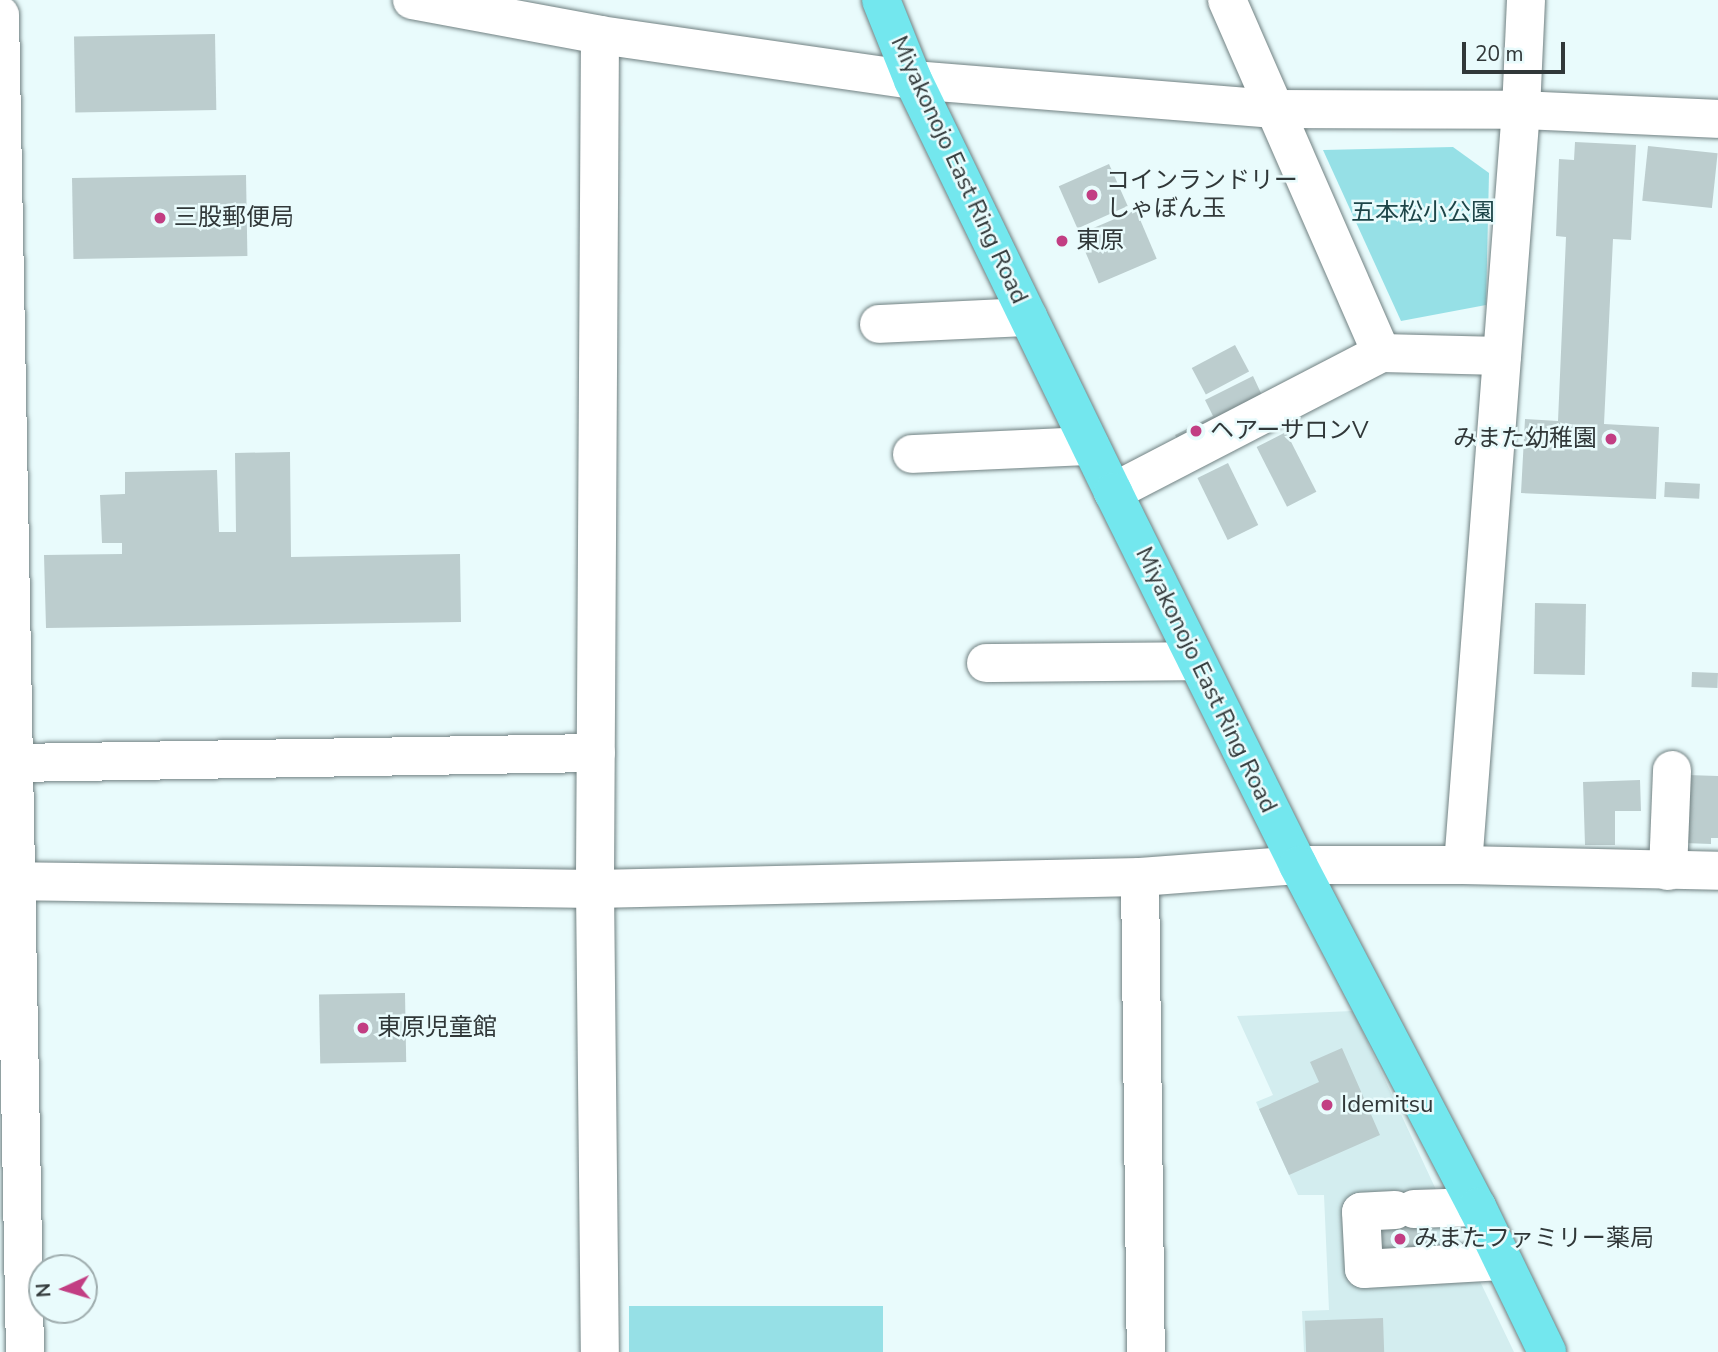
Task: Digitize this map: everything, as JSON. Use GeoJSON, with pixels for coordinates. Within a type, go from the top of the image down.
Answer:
{"type":"FeatureCollection","features":[{"type":"Feature","properties":{"kind":"main road","name":"Miyakonojo East Ring Road"},"geometry":{"type":"LineString","coordinates":[[881,0],[913,80],[1090,446],[1298,865],[1477,1207],[1547,1352]]}},
{"type":"Feature","properties":{"kind":"street"},"geometry":{"type":"LineString","coordinates":[[412,0],[600,35],[913,80],[1275,109],[1521,110],[1718,119]]}},
{"type":"Feature","properties":{"kind":"street"},"geometry":{"type":"LineString","coordinates":[[1227,0],[1381,352]]}},
{"type":"Feature","properties":{"kind":"street"},"geometry":{"type":"LineString","coordinates":[[1463,865],[1521,110],[1527,0]]}},
{"type":"Feature","properties":{"kind":"street"},"geometry":{"type":"LineString","coordinates":[[0,15],[16,763],[9,881],[25,1352]]}},
{"type":"Feature","properties":{"kind":"street"},"geometry":{"type":"LineString","coordinates":[[600,35],[595,889],[600,1352]]}},
{"type":"Feature","properties":{"kind":"street"},"geometry":{"type":"LineString","coordinates":[[879,324],[1028,317]]}},
{"type":"Feature","properties":{"kind":"street"},"geometry":{"type":"LineString","coordinates":[[1113,492],[1381,352],[1502,356]]}},
{"type":"Feature","properties":{"kind":"street"},"geometry":{"type":"LineString","coordinates":[[912,454],[1090,446]]}},
{"type":"Feature","properties":{"kind":"street"},"geometry":{"type":"LineString","coordinates":[[986,663],[1196,661]]}},
{"type":"Feature","properties":{"kind":"street"},"geometry":{"type":"LineString","coordinates":[[16,763],[596,753]]}},
{"type":"Feature","properties":{"kind":"street"},"geometry":{"type":"LineString","coordinates":[[1668,871],[1672,770]]}},
{"type":"Feature","properties":{"kind":"street"},"geometry":{"type":"LineString","coordinates":[[9,881],[595,889],[1140,877],[1298,865],[1463,865],[1718,871]]}},
{"type":"Feature","properties":{"kind":"street"},"geometry":{"type":"LineString","coordinates":[[1140,877],[1146,1352]]}},
{"type":"Feature","properties":{"kind":"street"},"geometry":{"type":"LineString","coordinates":[[1477,1207],[1361,1212],[1364,1269],[1502,1261]]}},
{"type":"Feature","properties":{"kind":"shaded area"},"geometry":{"type":"Polygon","coordinates":[[[1353,1011],[1514,1352],[1304,1352],[1302,1311],[1329,1310],[1324,1195],[1298,1195],[1256,1102],[1273,1095],[1237,1016],[1353,1011]]]}},
{"type":"Feature","properties":{"kind":"green space","name":"五本松小公園"},"geometry":{"type":"Polygon","coordinates":[[[1453,147],[1489,173],[1486,305],[1401,321],[1323,150],[1453,147]]]}},
{"type":"Feature","properties":{"kind":"green space"},"geometry":{"type":"Polygon","coordinates":[[[629,1306],[883,1306],[883,1352],[629,1352],[629,1306]]]}},
{"type":"Feature","properties":{"kind":"building"},"geometry":{"type":"Polygon","coordinates":[[[215,34],[216,110],[75,112],[74,36],[215,34]]]}},
{"type":"Feature","properties":{"kind":"building"},"geometry":{"type":"Polygon","coordinates":[[[1575,142],[1636,145],[1631,240],[1613,239],[1604,424],[1659,427],[1656,499],[1521,493],[1525,419],[1558,421],[1566,237],[1556,236],[1559,159],[1574,160],[1575,142]]]}},
{"type":"Feature","properties":{"kind":"building"},"geometry":{"type":"Polygon","coordinates":[[[1648,146],[1718,153],[1712,208],[1642,201],[1648,146]]]}},
{"type":"Feature","properties":{"kind":"building"},"geometry":{"type":"Polygon","coordinates":[[[1109,164],[1128,206],[1077,228],[1059,186],[1109,164]]]}},
{"type":"Feature","properties":{"kind":"building","name":"三股郵便局"},"geometry":{"type":"Polygon","coordinates":[[[246,175],[247,256],[73,259],[72,178],[246,175]]]}},
{"type":"Feature","properties":{"kind":"building"},"geometry":{"type":"Polygon","coordinates":[[[1136,210],[1157,259],[1099,283],[1078,235],[1136,210]]]}},
{"type":"Feature","properties":{"kind":"building"},"geometry":{"type":"Polygon","coordinates":[[[1235,345],[1249,371],[1206,394],[1192,368],[1235,345]]]}},
{"type":"Feature","properties":{"kind":"building"},"geometry":{"type":"Polygon","coordinates":[[[1253,376],[1267,406],[1182,448],[1175,435],[1213,416],[1205,400],[1253,376]]]}},
{"type":"Feature","properties":{"kind":"building"},"geometry":{"type":"Polygon","coordinates":[[[1286,432],[1316,492],[1287,507],[1257,447],[1286,432]]]}},
{"type":"Feature","properties":{"kind":"building"},"geometry":{"type":"Polygon","coordinates":[[[290,452],[291,557],[460,554],[461,622],[46,628],[44,555],[122,554],[122,543],[102,543],[100,495],[125,494],[125,472],[217,470],[219,532],[236,532],[235,453],[290,452]]]}},
{"type":"Feature","properties":{"kind":"building"},"geometry":{"type":"Polygon","coordinates":[[[1228,463],[1258,525],[1228,540],[1197,478],[1228,463]]]}},
{"type":"Feature","properties":{"kind":"building"},"geometry":{"type":"Polygon","coordinates":[[[1665,482],[1700,484],[1699,499],[1664,497],[1665,482]]]}},
{"type":"Feature","properties":{"kind":"building"},"geometry":{"type":"Polygon","coordinates":[[[1535,603],[1586,604],[1585,675],[1534,674],[1535,603]]]}},
{"type":"Feature","properties":{"kind":"building"},"geometry":{"type":"Polygon","coordinates":[[[1692,672],[1718,673],[1717,688],[1691,687],[1692,672]]]}},
{"type":"Feature","properties":{"kind":"building"},"geometry":{"type":"Polygon","coordinates":[[[1687,775],[1718,776],[1718,838],[1711,838],[1711,844],[1684,843],[1687,775]]]}},
{"type":"Feature","properties":{"kind":"building"},"geometry":{"type":"Polygon","coordinates":[[[1640,780],[1641,811],[1615,811],[1615,845],[1585,845],[1583,782],[1640,780]]]}},
{"type":"Feature","properties":{"kind":"building","name":"東原児童館"},"geometry":{"type":"Polygon","coordinates":[[[405,993],[406,1062],[320,1063],[319,995],[405,993]]]}},
{"type":"Feature","properties":{"kind":"building"},"geometry":{"type":"Polygon","coordinates":[[[1342,1048],[1380,1135],[1289,1175],[1259,1109],[1319,1082],[1310,1062],[1342,1048]]]}},
{"type":"Feature","properties":{"kind":"building","name":"みまたファミリー薬局"},"geometry":{"type":"Polygon","coordinates":[[[1426,1218],[1428,1257],[1375,1260],[1373,1221],[1426,1218]]]}},
{"type":"Feature","properties":{"kind":"building"},"geometry":{"type":"Polygon","coordinates":[[[1383,1318],[1384,1352],[1306,1352],[1305,1321],[1383,1318]]]}},
{"type":"Feature","properties":{"kind":"place","name":"コインランドリー しゃぼん玉"},"geometry":{"type":"Point","coordinates":[1092,195]}},
{"type":"Feature","properties":{"kind":"place","name":"三股郵便局"},"geometry":{"type":"Point","coordinates":[160,218]}},
{"type":"Feature","properties":{"kind":"place","name":"東原"},"geometry":{"type":"Point","coordinates":[1062,241]}},
{"type":"Feature","properties":{"kind":"place","name":"ヘアーサロンV"},"geometry":{"type":"Point","coordinates":[1196,431]}},
{"type":"Feature","properties":{"kind":"place","name":"みまた幼稚園"},"geometry":{"type":"Point","coordinates":[1611,439]}},
{"type":"Feature","properties":{"kind":"place","name":"東原児童館"},"geometry":{"type":"Point","coordinates":[363,1028]}},
{"type":"Feature","properties":{"kind":"place","name":"Idemitsu"},"geometry":{"type":"Point","coordinates":[1327,1105]}},
{"type":"Feature","properties":{"kind":"place","name":"みまたファミリー薬局"},"geometry":{"type":"Point","coordinates":[1400,1239]}}]}
